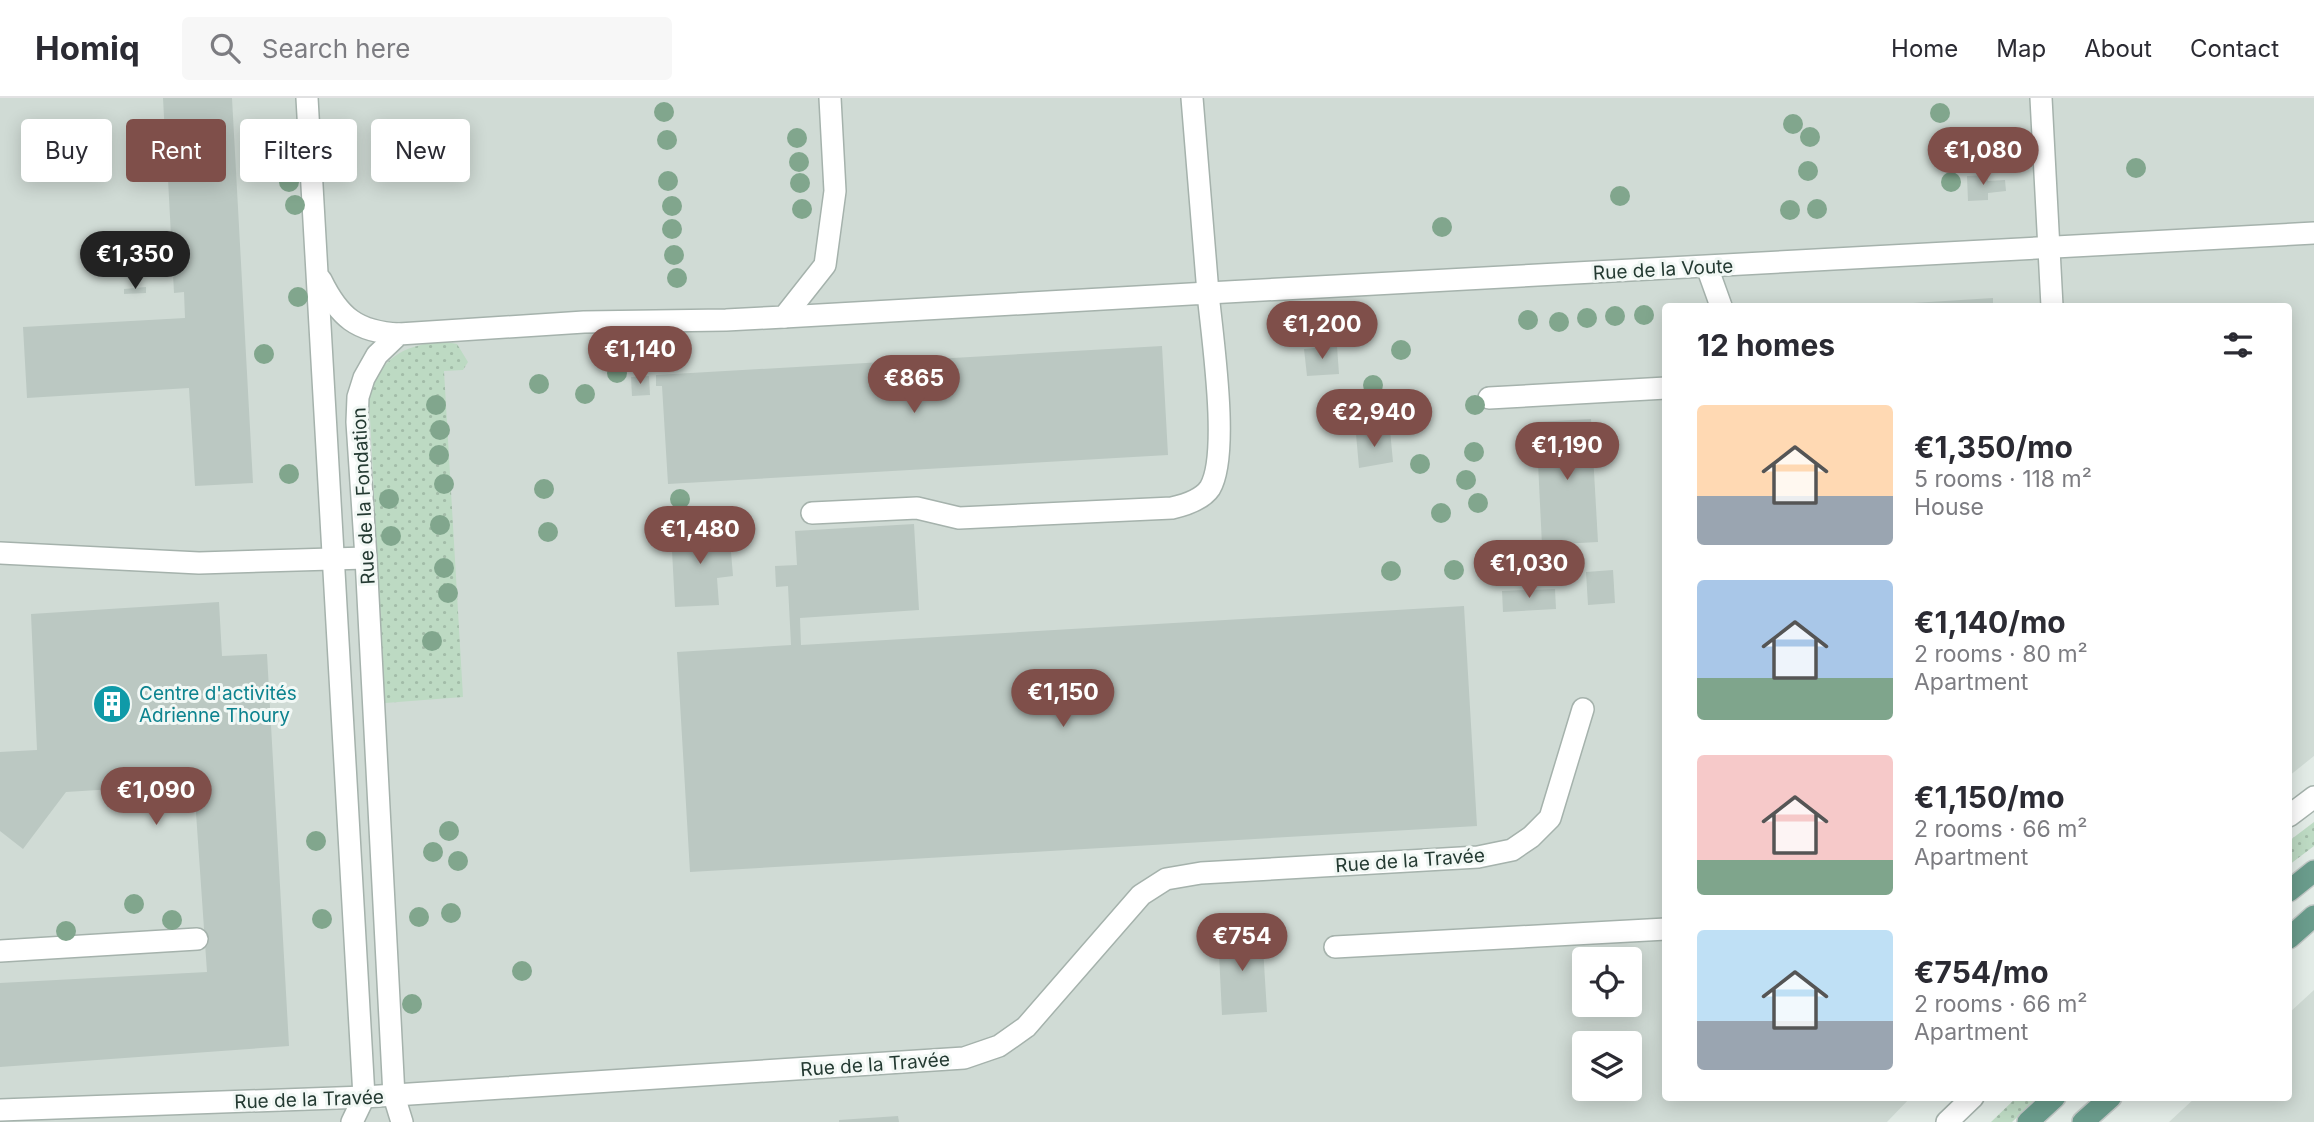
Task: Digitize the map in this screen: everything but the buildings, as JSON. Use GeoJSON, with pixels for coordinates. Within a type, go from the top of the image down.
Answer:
{"type":"FeatureCollection","features":[{"type":"Feature","properties":{"kind":"main road"},"geometry":{"type":"LineString","coordinates":[[2292,889],[2314,871]]}},
{"type":"Feature","properties":{"kind":"main road"},"geometry":{"type":"LineString","coordinates":[[2292,935],[2314,916]]}},
{"type":"Feature","properties":{"kind":"main road"},"geometry":{"type":"LineString","coordinates":[[2028,1122],[2051,1101]]}},
{"type":"Feature","properties":{"kind":"main road"},"geometry":{"type":"LineString","coordinates":[[2083,1122],[2102,1106]]}},
{"type":"Feature","properties":{"kind":"lane","name":"Rue de la Fondation"},"geometry":{"type":"LineString","coordinates":[[307,98],[365,1097]]}},
{"type":"Feature","properties":{"kind":"lane"},"geometry":{"type":"LineString","coordinates":[[318,275],[330,298],[347,318],[362,328],[399,334],[584,323],[784,317],[825,265],[835,191],[830,98]]}},
{"type":"Feature","properties":{"kind":"lane"},"geometry":{"type":"LineString","coordinates":[[812,513],[917,508],[959,518],[1172,508],[1189,504],[1208,491],[1217,472],[1220,444],[1192,98]]}},
{"type":"Feature","properties":{"kind":"lane"},"geometry":{"type":"LineString","coordinates":[[2041,98],[2052,303]]}},
{"type":"Feature","properties":{"kind":"lane","name":"Rue de la Voute"},"geometry":{"type":"LineString","coordinates":[[784,317],[2314,233]]}},
{"type":"Feature","properties":{"kind":"lane"},"geometry":{"type":"LineString","coordinates":[[1707,267],[1720,303]]}},
{"type":"Feature","properties":{"kind":"lane","name":"Rue de la Fondation"},"geometry":{"type":"LineString","coordinates":[[399,334],[377,355],[364,377],[358,397],[357,422],[394,1096],[402,1122]]}},
{"type":"Feature","properties":{"kind":"lane"},"geometry":{"type":"LineString","coordinates":[[1489,398],[1662,388]]}},
{"type":"Feature","properties":{"kind":"lane"},"geometry":{"type":"LineString","coordinates":[[0,553],[200,564],[366,558]]}},
{"type":"Feature","properties":{"kind":"lane","name":"Rue de la Travée"},"geometry":{"type":"LineString","coordinates":[[0,1110],[394,1096],[964,1058],[999,1046],[1026,1027],[1141,895],[1166,879],[1201,873],[1478,857],[1512,850],[1531,837],[1550,818],[1583,709]]}},
{"type":"Feature","properties":{"kind":"lane"},"geometry":{"type":"LineString","coordinates":[[2292,814],[2314,797]]}},
{"type":"Feature","properties":{"kind":"lane"},"geometry":{"type":"LineString","coordinates":[[1335,947],[1662,929]]}},
{"type":"Feature","properties":{"kind":"lane"},"geometry":{"type":"LineString","coordinates":[[0,951],[197,939]]}},
{"type":"Feature","properties":{"kind":"lane"},"geometry":{"type":"LineString","coordinates":[[352,1122],[365,1097]]}},
{"type":"Feature","properties":{"kind":"lane"},"geometry":{"type":"LineString","coordinates":[[1947,1122],[1969,1101]]}},
{"type":"Feature","properties":{"kind":"shaded area"},"geometry":{"type":"Polygon","coordinates":[[[0,98],[2314,98],[2314,756],[2292,774],[2292,303],[1662,303],[1662,1101],[1907,1101],[1887,1122],[0,1122],[0,98]]]}},
{"type":"Feature","properties":{"kind":"shaded area"},"geometry":{"type":"Polygon","coordinates":[[[2314,990],[2314,1122],[2169,1122],[2192,1101],[2292,1101],[2292,1010],[2314,990]]]}},
{"type":"Feature","properties":{"kind":"green space"},"geometry":{"type":"Polygon","coordinates":[[[441,341],[457,344],[468,362],[463,370],[444,371],[463,697],[385,703],[369,398],[380,373],[394,356],[415,347],[441,341]]]}},
{"type":"Feature","properties":{"kind":"green space"},"geometry":{"type":"Polygon","coordinates":[[[2314,822],[2314,846],[2292,863],[2292,839],[2314,822]]]}},
{"type":"Feature","properties":{"kind":"green space"},"geometry":{"type":"Polygon","coordinates":[[[2013,1101],[2034,1101],[2012,1122],[1991,1122],[2013,1101]]]}},
{"type":"Feature","properties":{"kind":"place","name":"Centre d'activités Adrienne Thoury"},"geometry":{"type":"Point","coordinates":[112,704]}}]}
